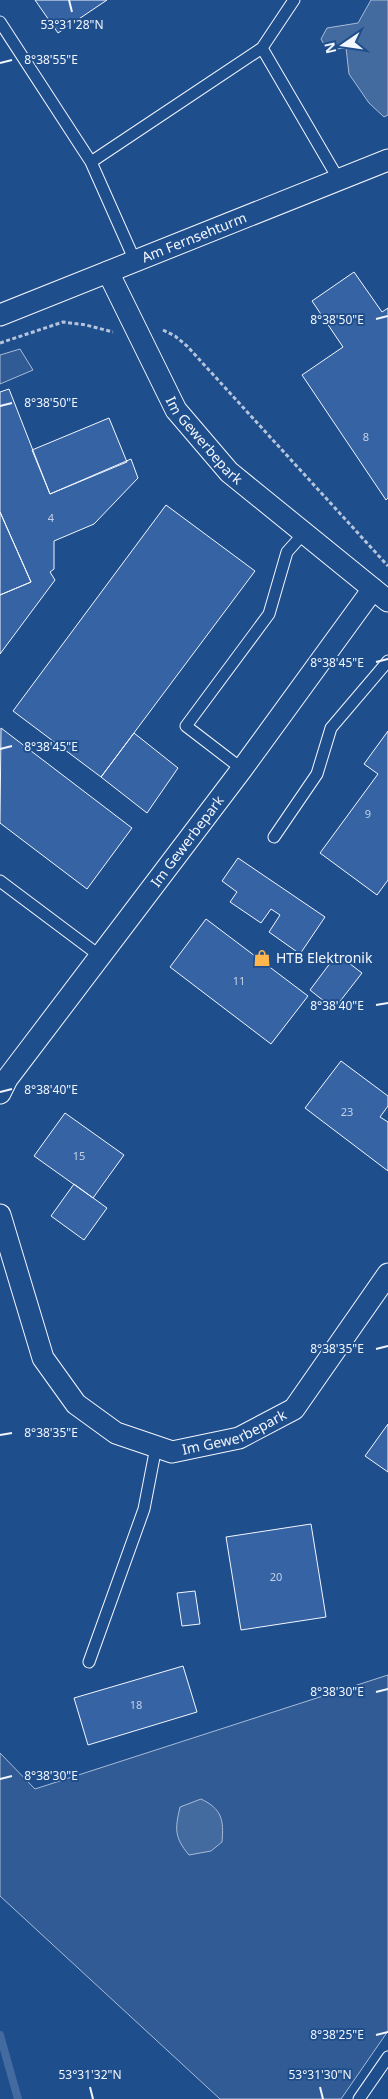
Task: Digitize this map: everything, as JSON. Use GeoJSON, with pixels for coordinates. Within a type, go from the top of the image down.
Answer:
{"type":"FeatureCollection","features":[{"type":"Feature","properties":{"kind":"street","name":"Am Fernsehturm"},"geometry":{"type":"LineString","coordinates":[[2,312],[108,272],[388,160]]}},
{"type":"Feature","properties":{"kind":"street","name":"Im Gewerbepark"},"geometry":{"type":"LineString","coordinates":[[0,1093],[6,1078],[242,769],[380,595],[229,472],[176,410],[108,272]]}},
{"type":"Feature","properties":{"kind":"street","name":"Im Gewerbepark"},"geometry":{"type":"LineString","coordinates":[[0,1215],[43,1358],[76,1404],[116,1433],[172,1452],[239,1438],[294,1409],[388,1274]]}},
{"type":"Feature","properties":{"kind":"lane"},"geometry":{"type":"LineString","coordinates":[[91,162],[262,48],[294,0]]}},
{"type":"Feature","properties":{"kind":"lane"},"geometry":{"type":"LineString","coordinates":[[0,22],[91,162],[135,260]]}},
{"type":"Feature","properties":{"kind":"lane"},"geometry":{"type":"LineString","coordinates":[[262,48],[338,180]]}},
{"type":"Feature","properties":{"kind":"lane"},"geometry":{"type":"LineString","coordinates":[[242,769],[186,726],[269,614],[287,552],[304,533]]}},
{"type":"Feature","properties":{"kind":"lane"},"geometry":{"type":"LineString","coordinates":[[274,837],[317,774],[332,728],[388,661]]}},
{"type":"Feature","properties":{"kind":"lane"},"geometry":{"type":"LineString","coordinates":[[0,881],[100,956]]}},
{"type":"Feature","properties":{"kind":"lane"},"geometry":{"type":"LineString","coordinates":[[89,1662],[144,1509],[156,1447]]}},
{"type":"Feature","properties":{"kind":"lane"},"geometry":{"type":"LineString","coordinates":[[359,2099],[388,2057]]}},
{"type":"Feature","properties":{"kind":"path"},"geometry":{"type":"LineString","coordinates":[[0,343],[63,322],[86,325],[119,334],[162,329],[175,336],[187,346],[388,566]]}},
{"type":"Feature","properties":{"kind":"shaded area"},"geometry":{"type":"Polygon","coordinates":[[[371,0],[388,0],[388,115],[384,117],[369,103],[349,74],[346,48],[327,50],[321,39],[327,28],[358,23],[371,0]]]}},
{"type":"Feature","properties":{"kind":"shaded area"},"geometry":{"type":"Polygon","coordinates":[[[20,349],[33,370],[0,384],[0,355],[20,349]]]}},
{"type":"Feature","properties":{"kind":"shaded area"},"geometry":{"type":"Polygon","coordinates":[[[388,1675],[388,2031],[341,2099],[220,2099],[0,1896],[0,1753],[35,1789],[388,1675]]]}},
{"type":"Feature","properties":{"kind":"shaded area"},"geometry":{"type":"Polygon","coordinates":[[[201,1799],[213,1807],[220,1816],[223,1827],[222,1842],[211,1851],[189,1855],[178,1838],[178,1815],[180,1807],[201,1799]]]}},
{"type":"Feature","properties":{"kind":"building"},"geometry":{"type":"Polygon","coordinates":[[[35,0],[107,0],[58,33],[35,0]]]}},
{"type":"Feature","properties":{"kind":"building"},"geometry":{"type":"Polygon","coordinates":[[[354,272],[382,312],[388,308],[388,498],[386,500],[302,375],[343,347],[312,301],[354,272]]]}},
{"type":"Feature","properties":{"kind":"building"},"geometry":{"type":"Polygon","coordinates":[[[9,389],[50,494],[131,459],[138,478],[94,524],[54,541],[54,569],[50,572],[55,580],[0,654],[0,595],[31,582],[0,512],[0,392],[9,389]]]}},
{"type":"Feature","properties":{"kind":"building"},"geometry":{"type":"Polygon","coordinates":[[[109,418],[127,462],[50,494],[32,450],[109,418]]]}},
{"type":"Feature","properties":{"kind":"building"},"geometry":{"type":"Polygon","coordinates":[[[166,505],[255,571],[101,777],[13,711],[166,505]]]}},
{"type":"Feature","properties":{"kind":"building"},"geometry":{"type":"Polygon","coordinates":[[[0,512],[31,582],[0,595],[0,512]]]}},
{"type":"Feature","properties":{"kind":"building"},"geometry":{"type":"Polygon","coordinates":[[[1,728],[132,828],[87,889],[0,823],[1,728]]]}},
{"type":"Feature","properties":{"kind":"building"},"geometry":{"type":"Polygon","coordinates":[[[388,731],[388,880],[377,895],[320,853],[378,774],[364,764],[388,731]]]}},
{"type":"Feature","properties":{"kind":"building"},"geometry":{"type":"Polygon","coordinates":[[[134,733],[178,768],[147,813],[101,777],[134,733]]]}},
{"type":"Feature","properties":{"kind":"building"},"geometry":{"type":"Polygon","coordinates":[[[238,858],[325,917],[300,954],[269,932],[280,915],[271,909],[261,923],[230,902],[237,892],[222,881],[238,858]]]}},
{"type":"Feature","properties":{"kind":"building"},"geometry":{"type":"Polygon","coordinates":[[[206,919],[308,996],[271,1044],[170,967],[206,919]]]}},
{"type":"Feature","properties":{"kind":"building"},"geometry":{"type":"Polygon","coordinates":[[[337,954],[362,973],[334,1009],[310,990],[337,954]]]}},
{"type":"Feature","properties":{"kind":"building"},"geometry":{"type":"Polygon","coordinates":[[[341,1061],[388,1096],[388,1106],[380,1117],[388,1122],[388,1171],[305,1108],[341,1061]]]}},
{"type":"Feature","properties":{"kind":"building"},"geometry":{"type":"Polygon","coordinates":[[[65,1113],[124,1155],[93,1198],[34,1156],[65,1113]]]}},
{"type":"Feature","properties":{"kind":"building"},"geometry":{"type":"Polygon","coordinates":[[[74,1184],[107,1208],[84,1240],[51,1216],[74,1184]]]}},
{"type":"Feature","properties":{"kind":"building"},"geometry":{"type":"Polygon","coordinates":[[[388,1424],[388,1472],[365,1456],[388,1424]]]}},
{"type":"Feature","properties":{"kind":"building"},"geometry":{"type":"Polygon","coordinates":[[[311,1524],[326,1617],[241,1630],[226,1537],[311,1524]]]}},
{"type":"Feature","properties":{"kind":"building"},"geometry":{"type":"Polygon","coordinates":[[[195,1591],[200,1624],[182,1626],[177,1593],[195,1591]]]}},
{"type":"Feature","properties":{"kind":"building"},"geometry":{"type":"Polygon","coordinates":[[[183,1666],[197,1712],[88,1745],[74,1698],[183,1666]]]}},
{"type":"Feature","properties":{"kind":"waterway"},"geometry":{"type":"LineString","coordinates":[[0,2035],[18,2099]]}},
{"type":"Feature","properties":{"kind":"place","name":"HTB Elektronik"},"geometry":{"type":"Point","coordinates":[262,958]}}]}
